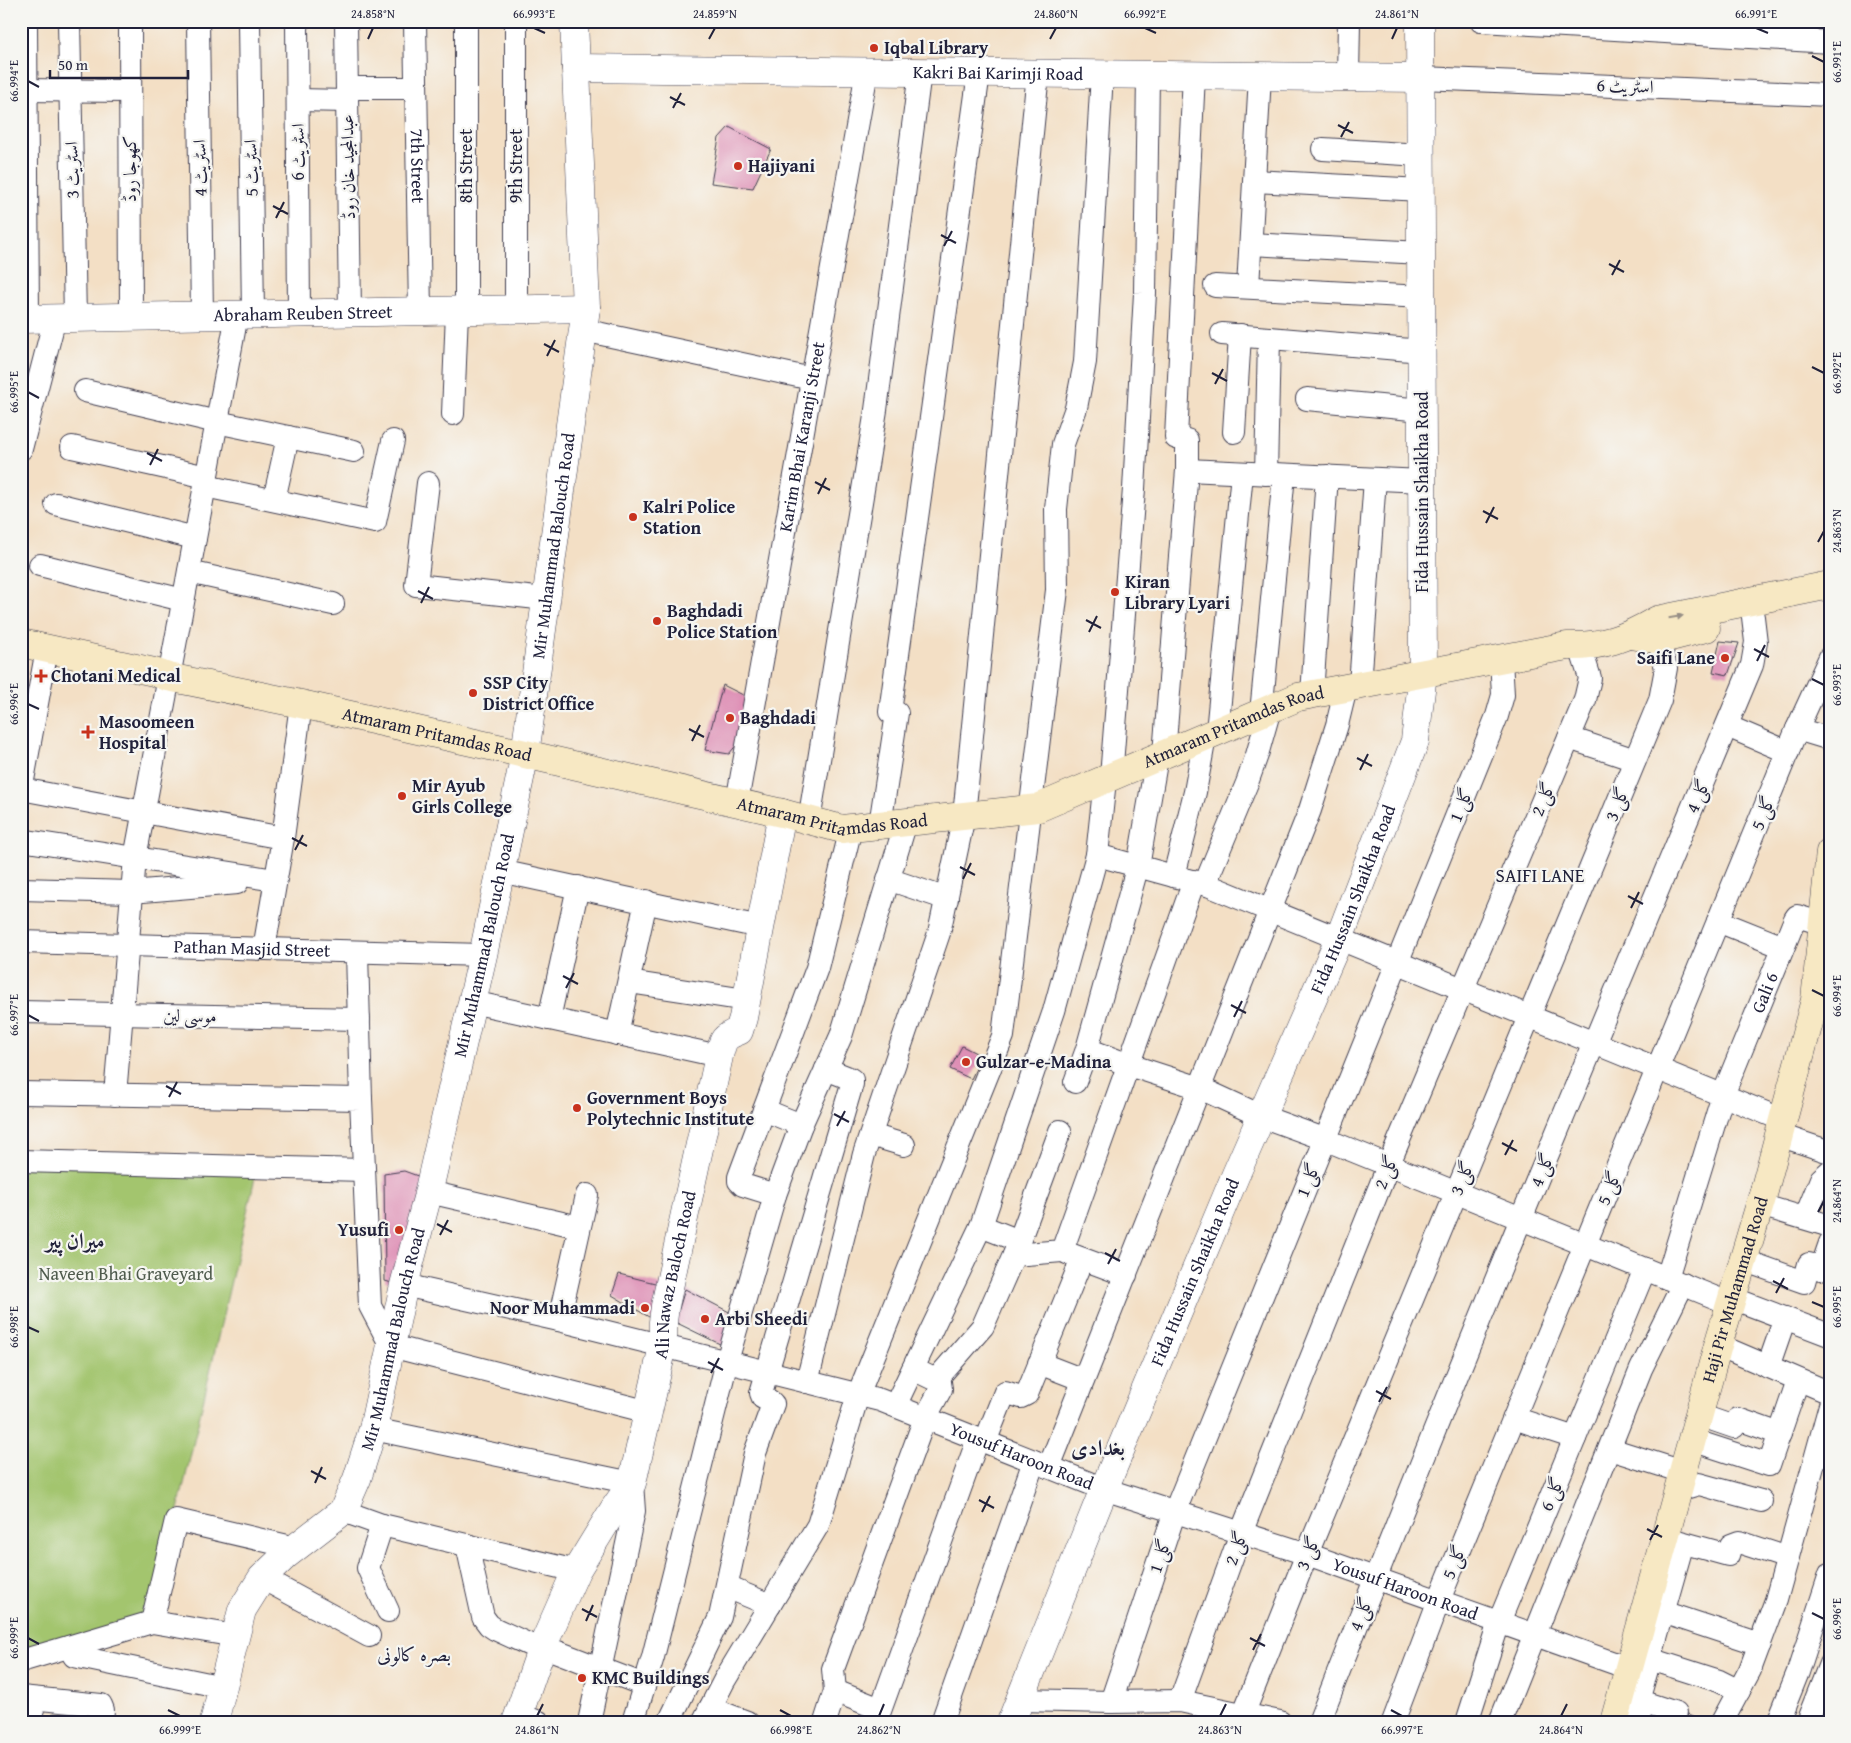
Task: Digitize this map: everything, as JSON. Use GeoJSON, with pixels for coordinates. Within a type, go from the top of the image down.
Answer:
{"type":"FeatureCollection","features":[{"type":"Feature","properties":{"kind":"main road","name":"Atmaram Pritamdas Road"},"geometry":{"type":"LineString","coordinates":[[34,646],[525,754],[736,802],[809,821],[851,828],[1038,808],[1298,697],[1567,646],[1580,647],[1602,644],[1632,635],[1657,620],[1830,585]]}},
{"type":"Feature","properties":{"kind":"main road","name":"Atmaram Pritamdas Road"},"geometry":{"type":"LineString","coordinates":[[1632,635],[1659,640],[1752,617],[1830,601]]}},
{"type":"Feature","properties":{"kind":"main road","name":"Haji Pir Muhammad Road"},"geometry":{"type":"LineString","coordinates":[[1614,1722],[1635,1705],[1639,1663],[1674,1540],[1681,1481],[1695,1428],[1781,1128],[1822,1002],[1825,914],[1830,852]]}},
{"type":"Feature","properties":{"kind":"street"},"geometry":{"type":"LineString","coordinates":[[25,319],[24,90],[26,21]]}},
{"type":"Feature","properties":{"kind":"street","name":"اسٹریٹ 3"},"geometry":{"type":"LineString","coordinates":[[21,449],[65,318],[70,91],[69,21]]}},
{"type":"Feature","properties":{"kind":"street","name":"کھوجا روڈ"},"geometry":{"type":"LineString","coordinates":[[130,21],[131,317]]}},
{"type":"Feature","properties":{"kind":"street","name":"اسٹریٹ 4"},"geometry":{"type":"LineString","coordinates":[[198,21],[202,316]]}},
{"type":"Feature","properties":{"kind":"street","name":"اسٹریٹ 5"},"geometry":{"type":"LineString","coordinates":[[114,1095],[130,892],[135,858],[217,422],[245,315],[248,21]]}},
{"type":"Feature","properties":{"kind":"street","name":"اسٹریٹ 6"},"geometry":{"type":"LineString","coordinates":[[297,21],[299,314]]}},
{"type":"Feature","properties":{"kind":"street","name":"عبدالمجید خان روڈ"},"geometry":{"type":"LineString","coordinates":[[346,21],[350,313]]}},
{"type":"Feature","properties":{"kind":"street","name":"7th Street"},"geometry":{"type":"LineString","coordinates":[[415,21],[420,312]]}},
{"type":"Feature","properties":{"kind":"street","name":"8th Street"},"geometry":{"type":"LineString","coordinates":[[453,414],[461,311],[466,21]]}},
{"type":"Feature","properties":{"kind":"street","name":"9th Street"},"geometry":{"type":"LineString","coordinates":[[516,21],[516,310]]}},
{"type":"Feature","properties":{"kind":"street","name":"Mir Muhammad Balouch Road"},"geometry":{"type":"LineString","coordinates":[[214,1722],[242,1610],[262,1578],[342,1511],[357,1479],[373,1429],[404,1285],[429,1192],[525,754],[585,319],[574,21]]}},
{"type":"Feature","properties":{"kind":"street"},"geometry":{"type":"LineString","coordinates":[[1348,77],[1349,21]]}},
{"type":"Feature","properties":{"kind":"street","name":"Fida Hussain Shaikha Road"},"geometry":{"type":"LineString","coordinates":[[1015,1711],[1104,1489],[1261,1116],[1339,939],[1415,741],[1423,674],[1420,21]]}},
{"type":"Feature","properties":{"kind":"street"},"geometry":{"type":"LineString","coordinates":[[1481,21],[1830,42]]}},
{"type":"Feature","properties":{"kind":"street","name":"Kakri Bai Karimji Road"},"geometry":{"type":"LineString","coordinates":[[576,68],[1421,78]]}},
{"type":"Feature","properties":{"kind":"street","name":"Karim Bhai Karanji Street"},"geometry":{"type":"LineString","coordinates":[[736,802],[867,71]]}},
{"type":"Feature","properties":{"kind":"street"},"geometry":{"type":"LineString","coordinates":[[809,821],[876,410],[920,72]]}},
{"type":"Feature","properties":{"kind":"street"},"geometry":{"type":"LineString","coordinates":[[633,1722],[653,1657],[726,1361],[775,1195],[800,1125],[841,1036],[888,879],[893,823],[897,713],[890,712],[979,72]]}},
{"type":"Feature","properties":{"kind":"street"},"geometry":{"type":"LineString","coordinates":[[807,1382],[864,1154],[939,933],[964,816],[1038,73]]}},
{"type":"Feature","properties":{"kind":"street"},"geometry":{"type":"LineString","coordinates":[[747,1722],[707,1715],[724,1681],[818,1525],[858,1395],[1004,1036],[1057,590],[1056,509],[1063,444],[1076,408],[1085,362],[1102,74]]}},
{"type":"Feature","properties":{"kind":"street"},"geometry":{"type":"LineString","coordinates":[[895,1406],[981,1226],[1054,1011],[1097,855],[1108,778],[1134,489],[1145,293],[1148,74]]}},
{"type":"Feature","properties":{"kind":"street"},"geometry":{"type":"LineString","coordinates":[[1075,1082],[1086,1049],[1137,865],[1160,756],[1187,470],[1187,440],[1176,438],[1194,75]]}},
{"type":"Feature","properties":{"kind":"street"},"geometry":{"type":"LineString","coordinates":[[1248,288],[1260,76]]}},
{"type":"Feature","properties":{"kind":"street","name":"اسٹریٹ 6"},"geometry":{"type":"LineString","coordinates":[[1421,78],[1830,95]]}},
{"type":"Feature","properties":{"kind":"street"},"geometry":{"type":"LineString","coordinates":[[298,100],[416,88]]}},
{"type":"Feature","properties":{"kind":"street"},"geometry":{"type":"LineString","coordinates":[[24,90],[130,92]]}},
{"type":"Feature","properties":{"kind":"street"},"geometry":{"type":"LineString","coordinates":[[1323,149],[1421,155]]}},
{"type":"Feature","properties":{"kind":"street"},"geometry":{"type":"LineString","coordinates":[[1254,181],[1421,190]]}},
{"type":"Feature","properties":{"kind":"street"},"geometry":{"type":"LineString","coordinates":[[1251,244],[1422,253]]}},
{"type":"Feature","properties":{"kind":"street"},"geometry":{"type":"LineString","coordinates":[[1215,286],[1422,297]]}},
{"type":"Feature","properties":{"kind":"street","name":"Abraham Reuben Street"},"geometry":{"type":"LineString","coordinates":[[25,319],[516,310],[585,319]]}},
{"type":"Feature","properties":{"kind":"street"},"geometry":{"type":"LineString","coordinates":[[585,319],[741,365],[812,379]]}},
{"type":"Feature","properties":{"kind":"street"},"geometry":{"type":"LineString","coordinates":[[1234,432],[1231,335],[1422,352]]}},
{"type":"Feature","properties":{"kind":"street"},"geometry":{"type":"LineString","coordinates":[[835,1691],[878,1715],[982,1441],[1004,1393],[1007,1392],[1024,1397],[1039,1362],[1129,1065],[1191,880],[1247,783],[1257,755],[1265,711],[1275,474],[1270,338]]}},
{"type":"Feature","properties":{"kind":"street"},"geometry":{"type":"LineString","coordinates":[[86,391],[217,422],[354,451]]}},
{"type":"Feature","properties":{"kind":"street"},"geometry":{"type":"LineString","coordinates":[[1307,399],[1422,410]]}},
{"type":"Feature","properties":{"kind":"street"},"geometry":{"type":"LineString","coordinates":[[274,500],[288,437]]}},
{"type":"Feature","properties":{"kind":"street"},"geometry":{"type":"LineString","coordinates":[[72,448],[274,500],[375,522],[393,441]]}},
{"type":"Feature","properties":{"kind":"street"},"geometry":{"type":"LineString","coordinates":[[1187,470],[1422,481]]}},
{"type":"Feature","properties":{"kind":"street"},"geometry":{"type":"LineString","coordinates":[[1191,880],[1196,792],[1211,734],[1242,473]]}},
{"type":"Feature","properties":{"kind":"street"},"geometry":{"type":"LineString","coordinates":[[1312,694],[1327,476]]}},
{"type":"Feature","properties":{"kind":"street"},"geometry":{"type":"LineString","coordinates":[[942,1722],[1042,1464],[1084,1380],[1310,810],[1337,726],[1353,686],[1374,479]]}},
{"type":"Feature","properties":{"kind":"street"},"geometry":{"type":"LineString","coordinates":[[428,484],[416,585],[546,599]]}},
{"type":"Feature","properties":{"kind":"street"},"geometry":{"type":"LineString","coordinates":[[56,504],[195,538]]}},
{"type":"Feature","properties":{"kind":"street"},"geometry":{"type":"LineString","coordinates":[[40,565],[183,600]]}},
{"type":"Feature","properties":{"kind":"street"},"geometry":{"type":"LineString","coordinates":[[189,572],[333,604]]}},
{"type":"Feature","properties":{"kind":"street","name":"گلی 4"},"geometry":{"type":"LineString","coordinates":[[1319,1722],[1375,1578],[1594,1042],[1752,665],[1756,642],[1752,617]]}},
{"type":"Feature","properties":{"kind":"street","name":"گلی 3"},"geometry":{"type":"LineString","coordinates":[[1229,1716],[1307,1554],[1660,700],[1666,668],[1659,640]]}},
{"type":"Feature","properties":{"kind":"street"},"geometry":{"type":"LineString","coordinates":[[34,646],[21,789],[283,838]]}},
{"type":"Feature","properties":{"kind":"street","name":"گلی 2"},"geometry":{"type":"LineString","coordinates":[[1180,1701],[1241,1533],[1388,1166],[1585,700],[1590,678],[1580,647]]}},
{"type":"Feature","properties":{"kind":"street","name":"گلی 5"},"geometry":{"type":"LineString","coordinates":[[1393,1722],[1439,1600],[1797,729],[1830,657]]}},
{"type":"Feature","properties":{"kind":"street","name":"گلی 1"},"geometry":{"type":"LineString","coordinates":[[1111,1702],[1175,1511],[1324,1139],[1398,963],[1497,716],[1503,695],[1501,659]]}},
{"type":"Feature","properties":{"kind":"street"},"geometry":{"type":"LineString","coordinates":[[264,949],[283,838],[301,704]]}},
{"type":"Feature","properties":{"kind":"street"},"geometry":{"type":"LineString","coordinates":[[1727,726],[1788,752]]}},
{"type":"Feature","properties":{"kind":"street"},"geometry":{"type":"LineString","coordinates":[[1797,729],[1830,739]]}},
{"type":"Feature","properties":{"kind":"street"},"geometry":{"type":"LineString","coordinates":[[1569,738],[1635,760]]}},
{"type":"Feature","properties":{"kind":"street","name":"Ali Nawaz Baloch Road"},"geometry":{"type":"LineString","coordinates":[[524,1719],[541,1648],[576,1571],[632,1483],[663,1346],[663,1322],[666,1306],[720,1056],[724,1040],[728,1035],[739,1031],[782,813]]}},
{"type":"Feature","properties":{"kind":"street"},"geometry":{"type":"LineString","coordinates":[[775,1195],[739,1182],[817,968],[851,828]]}},
{"type":"Feature","properties":{"kind":"street"},"geometry":{"type":"LineString","coordinates":[[21,840],[275,880]]}},
{"type":"Feature","properties":{"kind":"street"},"geometry":{"type":"LineString","coordinates":[[1097,855],[1191,880],[1530,1015],[1723,1095],[1781,1128],[1830,1152]]}},
{"type":"Feature","properties":{"kind":"street"},"geometry":{"type":"LineString","coordinates":[[500,871],[760,926]]}},
{"type":"Feature","properties":{"kind":"street"},"geometry":{"type":"LineString","coordinates":[[888,879],[947,899]]}},
{"type":"Feature","properties":{"kind":"street"},"geometry":{"type":"LineString","coordinates":[[21,890],[130,892],[275,880]]}},
{"type":"Feature","properties":{"kind":"street"},"geometry":{"type":"LineString","coordinates":[[548,1019],[578,887]]}},
{"type":"Feature","properties":{"kind":"street"},"geometry":{"type":"LineString","coordinates":[[617,1034],[646,901]]}},
{"type":"Feature","properties":{"kind":"street","name":"Gali 6"},"geometry":{"type":"LineString","coordinates":[[1500,1722],[1648,1354],[1675,1281],[1723,1095],[1795,919],[1797,916],[1825,914]]}},
{"type":"Feature","properties":{"kind":"street"},"geometry":{"type":"LineString","coordinates":[[1718,921],[1783,947]]}},
{"type":"Feature","properties":{"kind":"street","name":"Pathan Masjid Street"},"geometry":{"type":"LineString","coordinates":[[21,942],[482,955]]}},
{"type":"Feature","properties":{"kind":"street"},"geometry":{"type":"LineString","coordinates":[[357,952],[370,1306],[391,1346],[649,1412]]}},
{"type":"Feature","properties":{"kind":"street"},"geometry":{"type":"LineString","coordinates":[[629,982],[746,1000]]}},
{"type":"Feature","properties":{"kind":"street"},"geometry":{"type":"LineString","coordinates":[[472,1002],[720,1056]]}},
{"type":"Feature","properties":{"kind":"street","name":"موسی لین"},"geometry":{"type":"LineString","coordinates":[[21,1012],[359,1019]]}},
{"type":"Feature","properties":{"kind":"street"},"geometry":{"type":"LineString","coordinates":[[1086,1049],[1200,1088],[1261,1116],[1324,1139],[1675,1281],[1829,1335]]}},
{"type":"Feature","properties":{"kind":"street"},"geometry":{"type":"LineString","coordinates":[[669,1722],[720,1617],[755,1453],[773,1404],[770,1400],[763,1398],[761,1393],[852,1084],[852,1080],[849,1078],[826,1068]]}},
{"type":"Feature","properties":{"kind":"street"},"geometry":{"type":"LineString","coordinates":[[21,1093],[361,1099]]}},
{"type":"Feature","properties":{"kind":"street"},"geometry":{"type":"LineString","coordinates":[[764,1110],[800,1125]]}},
{"type":"Feature","properties":{"kind":"street"},"geometry":{"type":"LineString","coordinates":[[936,1380],[983,1326],[1016,1248],[1060,1130]]}},
{"type":"Feature","properties":{"kind":"street"},"geometry":{"type":"LineString","coordinates":[[871,1135],[904,1145]]}},
{"type":"Feature","properties":{"kind":"street"},"geometry":{"type":"LineString","coordinates":[[21,1161],[364,1170]]}},
{"type":"Feature","properties":{"kind":"street"},"geometry":{"type":"LineString","coordinates":[[1804,1218],[1821,1179],[1830,1172]]}},
{"type":"Feature","properties":{"kind":"street"},"geometry":{"type":"LineString","coordinates":[[429,1192],[579,1227]]}},
{"type":"Feature","properties":{"kind":"street"},"geometry":{"type":"LineString","coordinates":[[559,1320],[587,1196]]}},
{"type":"Feature","properties":{"kind":"street"},"geometry":{"type":"LineString","coordinates":[[1760,1206],[1830,1226]]}},
{"type":"Feature","properties":{"kind":"street"},"geometry":{"type":"LineString","coordinates":[[981,1226],[1016,1248],[1072,1255],[1126,1275]]}},
{"type":"Feature","properties":{"kind":"street"},"geometry":{"type":"LineString","coordinates":[[1743,1260],[1804,1282],[1809,1264],[1821,1269],[1830,1243]]}},
{"type":"Feature","properties":{"kind":"street","name":"گلی 6"},"geometry":{"type":"LineString","coordinates":[[1467,1722],[1499,1622],[1645,1269]]}},
{"type":"Feature","properties":{"kind":"street","name":"Yousuf Haroon Road"},"geometry":{"type":"LineString","coordinates":[[404,1285],[559,1320],[767,1371],[895,1406],[1104,1489],[1307,1554],[1536,1635],[1639,1663],[1720,1681],[1739,1691]]}},
{"type":"Feature","properties":{"kind":"street"},"geometry":{"type":"LineString","coordinates":[[1768,1367],[1785,1318]]}},
{"type":"Feature","properties":{"kind":"street"},"geometry":{"type":"LineString","coordinates":[[1718,1345],[1830,1393]]}},
{"type":"Feature","properties":{"kind":"street"},"geometry":{"type":"LineString","coordinates":[[1039,1362],[1084,1380]]}},
{"type":"Feature","properties":{"kind":"street"},"geometry":{"type":"LineString","coordinates":[[825,1722],[835,1691],[833,1669],[925,1418],[942,1389],[940,1382],[913,1369]]}},
{"type":"Feature","properties":{"kind":"street"},"geometry":{"type":"LineString","coordinates":[[1695,1428],[1769,1465],[1798,1380]]}},
{"type":"Feature","properties":{"kind":"street"},"geometry":{"type":"LineString","coordinates":[[1722,1722],[1750,1670],[1776,1600],[1830,1405]]}},
{"type":"Feature","properties":{"kind":"street"},"geometry":{"type":"LineString","coordinates":[[1514,1418],[1575,1438]]}},
{"type":"Feature","properties":{"kind":"street"},"geometry":{"type":"LineString","coordinates":[[1695,1428],[1734,1428],[1738,1418],[1780,1434]]}},
{"type":"Feature","properties":{"kind":"street"},"geometry":{"type":"LineString","coordinates":[[373,1429],[632,1483],[634,1511],[588,1722]]}},
{"type":"Feature","properties":{"kind":"street"},"geometry":{"type":"LineString","coordinates":[[1610,1449],[1681,1481],[1761,1501]]}},
{"type":"Feature","properties":{"kind":"street"},"geometry":{"type":"LineString","coordinates":[[342,1511],[382,1525],[576,1571]]}},
{"type":"Feature","properties":{"kind":"street"},"geometry":{"type":"LineString","coordinates":[[152,1622],[176,1520],[296,1548]]}},
{"type":"Feature","properties":{"kind":"street"},"geometry":{"type":"LineString","coordinates":[[382,1525],[368,1568],[388,1611]]}},
{"type":"Feature","properties":{"kind":"street"},"geometry":{"type":"LineString","coordinates":[[1639,1663],[1663,1612],[1674,1540],[1728,1555],[1731,1545],[1739,1542],[1788,1558]]}},
{"type":"Feature","properties":{"kind":"street"},"geometry":{"type":"LineString","coordinates":[[467,1545],[483,1617],[489,1625],[541,1648],[644,1685]]}},
{"type":"Feature","properties":{"kind":"street"},"geometry":{"type":"LineString","coordinates":[[1778,1722],[1798,1672],[1830,1574]]}},
{"type":"Feature","properties":{"kind":"street"},"geometry":{"type":"LineString","coordinates":[[262,1578],[369,1636]]}},
{"type":"Feature","properties":{"kind":"street"},"geometry":{"type":"LineString","coordinates":[[727,1587],[770,1605]]}},
{"type":"Feature","properties":{"kind":"street"},"geometry":{"type":"LineString","coordinates":[[1663,1612],[1760,1644]]}},
{"type":"Feature","properties":{"kind":"street"},"geometry":{"type":"LineString","coordinates":[[21,1661],[152,1622],[236,1636]]}},
{"type":"Feature","properties":{"kind":"street"},"geometry":{"type":"LineString","coordinates":[[717,1625],[750,1638]]}},
{"type":"Feature","properties":{"kind":"street"},"geometry":{"type":"LineString","coordinates":[[68,1647],[74,1656],[223,1687]]}},
{"type":"Feature","properties":{"kind":"street"},"geometry":{"type":"LineString","coordinates":[[1806,1722],[1830,1664]]}},
{"type":"Feature","properties":{"kind":"street"},"geometry":{"type":"LineString","coordinates":[[29,1722],[29,1698],[101,1705],[103,1710],[102,1722]]}},
{"type":"Feature","properties":{"kind":"street"},"geometry":{"type":"LineString","coordinates":[[1015,1711],[1111,1702],[1180,1701],[1229,1716],[1271,1721]]}},
{"type":"Feature","properties":{"kind":"street"},"geometry":{"type":"LineString","coordinates":[[1635,1705],[1676,1713]]}},
{"type":"Feature","properties":{"kind":"green space","name":"Naveen Bhai Graveyard"},"geometry":{"type":"Polygon","coordinates":[[[21,1164],[256,1173],[152,1622],[21,1661],[21,1164]]]}},
{"type":"Feature","properties":{"kind":"building","name":"Hajiyani"},"geometry":{"type":"Polygon","coordinates":[[[729,127],[771,149],[753,188],[711,183],[719,138],[729,127]]]}},
{"type":"Feature","properties":{"kind":"building","name":"Saifi Lane"},"geometry":{"type":"Polygon","coordinates":[[[1720,641],[1739,643],[1728,675],[1713,672],[1720,641]]]}},
{"type":"Feature","properties":{"kind":"building","name":"Baghdadi"},"geometry":{"type":"Polygon","coordinates":[[[723,685],[749,698],[742,738],[729,754],[705,750],[723,685]]]}},
{"type":"Feature","properties":{"kind":"building","name":"Gulzar-e-Madina"},"geometry":{"type":"Polygon","coordinates":[[[962,1046],[982,1056],[971,1079],[950,1069],[962,1046]]]}},
{"type":"Feature","properties":{"kind":"building","name":"Yusufi"},"geometry":{"type":"Polygon","coordinates":[[[404,1171],[426,1179],[399,1285],[385,1281],[384,1174],[404,1171]]]}},
{"type":"Feature","properties":{"kind":"building","name":"Noor Muhammadi"},"geometry":{"type":"Polygon","coordinates":[[[619,1274],[663,1285],[654,1320],[612,1295],[619,1274]]]}},
{"type":"Feature","properties":{"kind":"building","name":"Arbi Sheedi"},"geometry":{"type":"Polygon","coordinates":[[[685,1289],[735,1315],[726,1347],[675,1322],[685,1289]]]}},
{"type":"Feature","properties":{"kind":"building"},"geometry":{"type":"Polygon","coordinates":[[[1688,1714],[1705,1722],[1685,1722],[1688,1714]]]}},
{"type":"Feature","properties":{"kind":"place","name":"Iqbal Library"},"geometry":{"type":"Point","coordinates":[874,48]}},
{"type":"Feature","properties":{"kind":"place","name":"Hajiyani"},"geometry":{"type":"Point","coordinates":[738,166]}},
{"type":"Feature","properties":{"kind":"place","name":"Kalri Police Station"},"geometry":{"type":"Point","coordinates":[633,517]}},
{"type":"Feature","properties":{"kind":"place","name":"Kiran Library Lyari"},"geometry":{"type":"Point","coordinates":[1115,592]}},
{"type":"Feature","properties":{"kind":"place","name":"Baghdadi Police Station"},"geometry":{"type":"Point","coordinates":[657,621]}},
{"type":"Feature","properties":{"kind":"place","name":"Saifi Lane"},"geometry":{"type":"Point","coordinates":[1725,658]}},
{"type":"Feature","properties":{"kind":"place","name":"Chotani Medical"},"geometry":{"type":"Point","coordinates":[41,676]}},
{"type":"Feature","properties":{"kind":"place","name":"SSP City District Office"},"geometry":{"type":"Point","coordinates":[473,693]}},
{"type":"Feature","properties":{"kind":"place","name":"Baghdadi"},"geometry":{"type":"Point","coordinates":[730,718]}},
{"type":"Feature","properties":{"kind":"place","name":"Masoomeen Hospital"},"geometry":{"type":"Point","coordinates":[88,732]}},
{"type":"Feature","properties":{"kind":"place","name":"Mir Ayub Girls College"},"geometry":{"type":"Point","coordinates":[402,796]}},
{"type":"Feature","properties":{"kind":"place","name":"Gulzar-e-Madina"},"geometry":{"type":"Point","coordinates":[966,1062]}},
{"type":"Feature","properties":{"kind":"place","name":"Government Boys Polytechnic Institute"},"geometry":{"type":"Point","coordinates":[577,1108]}},
{"type":"Feature","properties":{"kind":"place","name":"Yusufi"},"geometry":{"type":"Point","coordinates":[399,1230]}},
{"type":"Feature","properties":{"kind":"place","name":"Noor Muhammadi"},"geometry":{"type":"Point","coordinates":[645,1308]}},
{"type":"Feature","properties":{"kind":"place","name":"Arbi Sheedi"},"geometry":{"type":"Point","coordinates":[705,1319]}},
{"type":"Feature","properties":{"kind":"place","name":"KMC Buildings"},"geometry":{"type":"Point","coordinates":[582,1678]}},
{"type":"Feature","properties":{"kind":"district","name":"SAIFI LANE"},"geometry":{"type":"Point","coordinates":[1540,875]}},
{"type":"Feature","properties":{"kind":"district","name":"میران پیر"},"geometry":{"type":"Point","coordinates":[75,1240]}},
{"type":"Feature","properties":{"kind":"district","name":"بغدادی"},"geometry":{"type":"Point","coordinates":[1098,1447]}},
{"type":"Feature","properties":{"kind":"district","name":"بصرہ کالونی"},"geometry":{"type":"Point","coordinates":[414,1654]}}]}
